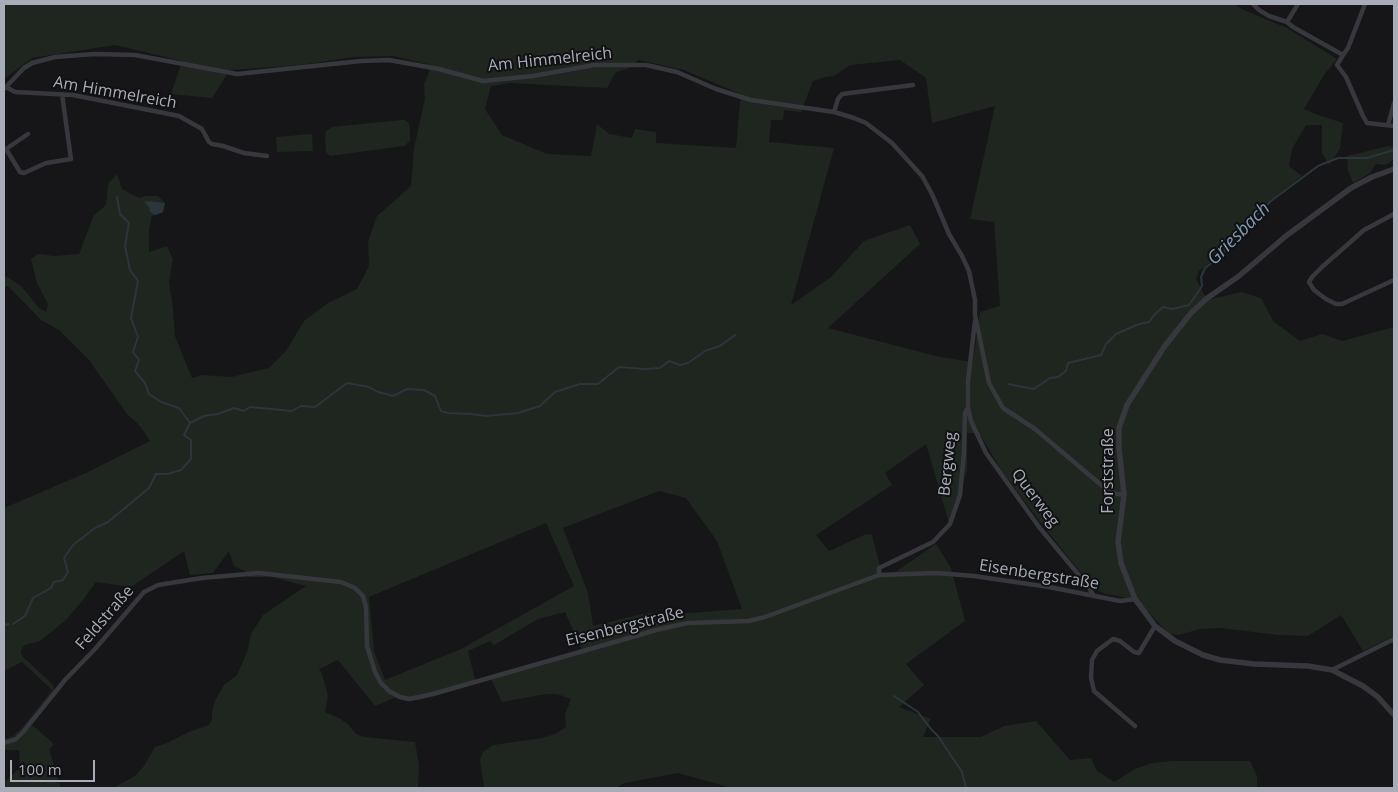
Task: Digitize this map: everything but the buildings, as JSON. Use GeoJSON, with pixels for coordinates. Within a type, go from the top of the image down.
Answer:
{"type":"FeatureCollection","features":[{"type":"Feature","properties":{"kind":"street"},"geometry":{"type":"LineString","coordinates":[[1254,4],[1269,16],[1287,22],[1342,55]]}},
{"type":"Feature","properties":{"kind":"street"},"geometry":{"type":"LineString","coordinates":[[1287,22],[1298,4]]}},
{"type":"Feature","properties":{"kind":"street"},"geometry":{"type":"LineString","coordinates":[[1365,4],[1348,48],[1337,65],[1346,78],[1367,122],[1394,126]]}},
{"type":"Feature","properties":{"kind":"street","name":"Am Himmelreich"},"geometry":{"type":"LineString","coordinates":[[267,156],[244,153],[212,144],[208,142],[202,129],[179,116],[62,94],[15,92],[5,88],[24,68],[32,63],[55,57],[95,54],[135,55],[236,74],[361,61],[389,60],[439,69],[483,81],[533,76],[594,65],[646,64],[677,72],[716,89],[751,100],[834,112],[854,118],[866,123],[892,143],[922,176],[932,194],[949,234],[962,256],[968,271],[975,300],[975,315],[989,383],[1003,408],[1035,429],[1108,490],[1124,495]]}},
{"type":"Feature","properties":{"kind":"street"},"geometry":{"type":"LineString","coordinates":[[834,112],[838,99],[842,94],[913,85]]}},
{"type":"Feature","properties":{"kind":"street"},"geometry":{"type":"LineString","coordinates":[[28,134],[6,149],[20,172],[24,173],[46,163],[71,159],[62,94]]}},
{"type":"Feature","properties":{"kind":"street"},"geometry":{"type":"LineString","coordinates":[[1388,125],[1394,103]]}},
{"type":"Feature","properties":{"kind":"street","name":"Forststraße"},"geometry":{"type":"LineString","coordinates":[[1394,169],[1372,177],[1351,188],[1286,236],[1239,276],[1206,299],[1191,313],[1164,347],[1127,405],[1119,428],[1124,495],[1118,542],[1121,563],[1135,599],[1155,626],[1175,641],[1193,651],[1229,662],[1308,666],[1332,670],[1363,686],[1378,697],[1394,715]]}},
{"type":"Feature","properties":{"kind":"street"},"geometry":{"type":"LineString","coordinates":[[1394,214],[1364,230],[1317,272],[1309,282],[1314,290],[1326,299],[1336,304],[1342,304],[1394,280]]}},
{"type":"Feature","properties":{"kind":"street","name":"Bergweg"},"geometry":{"type":"LineString","coordinates":[[879,575],[879,568],[933,542],[950,524],[960,495],[965,413],[968,408],[968,381],[975,315]]}},
{"type":"Feature","properties":{"kind":"street","name":"Querweg"},"geometry":{"type":"LineString","coordinates":[[968,408],[971,421],[986,453],[1039,527],[1088,586],[1094,596]]}},
{"type":"Feature","properties":{"kind":"street","name":"Eisenbergstraße"},"geometry":{"type":"LineString","coordinates":[[259,573],[341,582],[360,592],[366,607],[367,646],[375,672],[381,683],[389,691],[400,697],[410,699],[668,627],[688,623],[749,620],[765,617],[879,575],[930,573],[974,576],[1049,587],[1120,601],[1135,599]]}},
{"type":"Feature","properties":{"kind":"street","name":"Feldstraße"},"geometry":{"type":"LineString","coordinates":[[4,744],[16,739],[23,732],[65,680],[148,589],[175,582],[259,573]]}},
{"type":"Feature","properties":{"kind":"street"},"geometry":{"type":"LineString","coordinates":[[1135,726],[1094,691],[1091,678],[1092,660],[1096,651],[1113,639],[1120,640],[1134,652],[1139,653],[1155,626]]}},
{"type":"Feature","properties":{"kind":"street"},"geometry":{"type":"LineString","coordinates":[[1332,670],[1394,639]]}},
{"type":"Feature","properties":{"kind":"shaded area"},"geometry":{"type":"Polygon","coordinates":[[[4,4],[1234,4],[1287,28],[1337,59],[1324,75],[1304,109],[1343,123],[1340,149],[1329,165],[1322,153],[1322,125],[1306,125],[1292,149],[1289,166],[1302,176],[1262,207],[1230,239],[1234,244],[1199,271],[1196,279],[1207,300],[1241,292],[1261,298],[1273,321],[1300,341],[1322,334],[1342,341],[1394,327],[1394,636],[1363,651],[1341,615],[1308,636],[1279,635],[1220,628],[1200,629],[1179,635],[1169,634],[1144,607],[1133,599],[1106,594],[1094,589],[1001,470],[981,436],[967,433],[967,470],[949,523],[926,444],[885,473],[892,485],[816,535],[829,551],[866,534],[872,535],[883,577],[888,577],[936,544],[951,568],[965,621],[906,664],[924,685],[899,707],[931,719],[923,737],[981,737],[1004,726],[1036,721],[1070,760],[1091,758],[1097,771],[1114,782],[1135,769],[1152,763],[1173,761],[1250,761],[1257,776],[1257,788],[732,788],[678,773],[625,783],[615,788],[484,788],[480,760],[483,752],[493,745],[542,738],[555,734],[566,727],[565,714],[571,699],[557,694],[546,694],[502,702],[491,679],[583,652],[565,612],[538,619],[494,645],[490,641],[468,651],[476,683],[420,700],[411,701],[394,698],[375,706],[338,660],[319,669],[328,696],[325,712],[339,718],[348,724],[356,734],[364,737],[415,742],[419,765],[418,788],[113,788],[135,776],[144,766],[155,747],[209,725],[212,720],[215,701],[224,685],[237,675],[247,652],[251,634],[263,615],[306,586],[272,577],[247,577],[245,571],[234,566],[229,551],[213,573],[190,575],[184,551],[131,587],[96,582],[66,620],[40,641],[25,645],[22,648],[23,657],[53,685],[54,689],[17,735],[4,741],[4,739],[13,736],[20,730],[52,690],[22,662],[4,671],[4,508],[88,472],[150,441],[140,426],[127,414],[89,360],[59,330],[41,320],[8,286],[4,287],[4,277],[6,276],[22,287],[39,308],[46,312],[48,304],[37,283],[31,259],[38,254],[55,256],[79,254],[94,215],[106,205],[108,184],[117,174],[122,189],[139,198],[158,196],[165,203],[163,212],[152,216],[149,229],[149,252],[167,246],[173,259],[169,282],[175,336],[192,378],[203,375],[231,377],[269,368],[286,351],[304,321],[328,303],[357,289],[369,266],[368,242],[377,216],[411,186],[414,148],[425,99],[424,84],[432,65],[393,56],[355,57],[300,65],[230,70],[212,98],[171,94],[182,61],[115,45],[32,58],[4,79],[4,4]],[[638,60],[633,67],[616,72],[607,88],[509,83],[491,86],[485,109],[502,135],[547,154],[591,156],[597,124],[609,134],[632,138],[635,129],[656,132],[656,143],[736,148],[740,102],[743,95],[684,70],[638,60]],[[900,60],[850,65],[834,76],[813,81],[801,112],[784,110],[783,120],[771,120],[769,142],[834,148],[791,305],[831,277],[864,241],[910,225],[920,244],[828,328],[940,357],[973,362],[980,312],[1000,306],[994,222],[970,219],[995,106],[932,123],[926,78],[900,60]],[[659,491],[563,528],[588,593],[593,626],[646,613],[690,613],[742,609],[717,541],[686,498],[659,491]],[[546,523],[369,597],[374,651],[385,680],[461,649],[574,586],[546,523]]]}},
{"type":"Feature","properties":{"kind":"shaded area"},"geometry":{"type":"Polygon","coordinates":[[[401,120],[409,123],[410,131],[410,141],[404,146],[330,156],[326,152],[326,131],[332,127],[401,120]]]}},
{"type":"Feature","properties":{"kind":"shaded area"},"geometry":{"type":"Polygon","coordinates":[[[312,134],[313,151],[277,152],[276,137],[312,134]]]}},
{"type":"Feature","properties":{"kind":"shaded area"},"geometry":{"type":"Polygon","coordinates":[[[1388,146],[1394,147],[1394,159],[1386,165],[1376,164],[1370,173],[1353,183],[1348,170],[1347,156],[1388,146]]]}},
{"type":"Feature","properties":{"kind":"shaded area"},"geometry":{"type":"Polygon","coordinates":[[[144,202],[165,203],[163,212],[155,215],[150,212],[149,207],[144,202]]]}},
{"type":"Feature","properties":{"kind":"shaded area"},"geometry":{"type":"Polygon","coordinates":[[[32,725],[52,742],[53,745],[49,749],[61,788],[4,788],[4,782],[20,768],[19,750],[4,750],[4,746],[17,741],[32,725]]]}},
{"type":"Feature","properties":{"kind":"waterway","name":"Griesbach"},"geometry":{"type":"LineString","coordinates":[[1008,384],[1034,389],[1050,378],[1058,377],[1066,371],[1068,363],[1101,355],[1106,344],[1116,334],[1139,324],[1149,322],[1163,307],[1172,309],[1189,305],[1202,286],[1201,277],[1205,268],[1217,259],[1247,224],[1271,201],[1318,166],[1338,158],[1367,158],[1394,150]]}},
{"type":"Feature","properties":{"kind":"waterway"},"geometry":{"type":"LineString","coordinates":[[117,197],[120,214],[129,223],[125,246],[130,270],[138,281],[131,318],[138,337],[133,352],[139,360],[135,371],[145,383],[149,394],[161,402],[179,408],[190,423]]}},
{"type":"Feature","properties":{"kind":"waterway"},"geometry":{"type":"LineString","coordinates":[[13,624],[25,616],[33,598],[51,588],[54,582],[63,580],[68,572],[64,558],[73,545],[95,528],[108,522],[149,488],[156,474],[168,474],[181,470],[191,459],[191,440],[184,435],[190,423],[204,416],[218,414],[234,408],[244,411],[250,407],[292,411],[301,406],[315,407],[347,383],[369,387],[378,392],[393,396],[407,389],[424,390],[435,396],[441,411],[448,413],[486,416],[518,413],[540,406],[555,392],[580,384],[598,384],[619,367],[645,369],[660,368],[669,361],[680,365],[688,363],[705,351],[720,346],[735,335]]}},
{"type":"Feature","properties":{"kind":"waterway"},"geometry":{"type":"LineString","coordinates":[[4,625],[9,624]]}},
{"type":"Feature","properties":{"kind":"waterway"},"geometry":{"type":"LineString","coordinates":[[894,696],[918,712],[938,736],[962,772],[966,788]]}}]}
